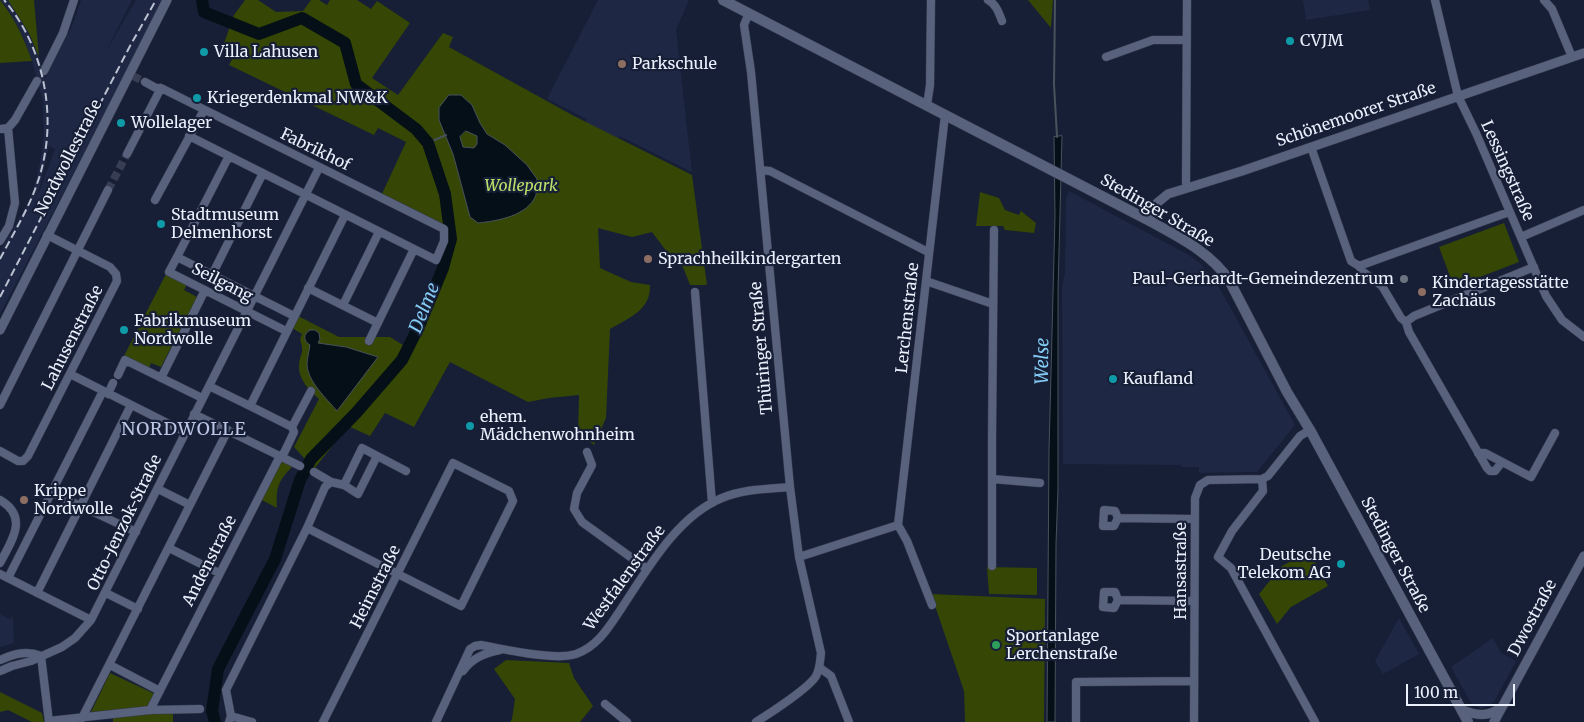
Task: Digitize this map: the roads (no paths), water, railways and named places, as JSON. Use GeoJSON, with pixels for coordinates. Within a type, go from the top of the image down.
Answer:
{"type":"FeatureCollection","features":[{"type":"Feature","properties":{"kind":"main road","name":"Stedinger Straße"},"geometry":{"type":"LineString","coordinates":[[723,0],[1148,220],[1197,248],[1221,269],[1468,722]]}},
{"type":"Feature","properties":{"kind":"street"},"geometry":{"type":"LineString","coordinates":[[44,71],[62,33],[74,0]]}},
{"type":"Feature","properties":{"kind":"street","name":"Nordwollestraße"},"geometry":{"type":"LineString","coordinates":[[0,330],[167,0]]}},
{"type":"Feature","properties":{"kind":"street"},"geometry":{"type":"LineString","coordinates":[[927,105],[930,85],[931,0]]}},
{"type":"Feature","properties":{"kind":"street"},"geometry":{"type":"LineString","coordinates":[[988,0],[992,2],[998,11],[1002,21]]}},
{"type":"Feature","properties":{"kind":"street"},"geometry":{"type":"LineString","coordinates":[[1187,0],[1187,187]]}},
{"type":"Feature","properties":{"kind":"street","name":"Lessingstraße"},"geometry":{"type":"LineString","coordinates":[[1435,0],[1458,96],[1476,133],[1546,296],[1562,320],[1584,336]]}},
{"type":"Feature","properties":{"kind":"street"},"geometry":{"type":"LineString","coordinates":[[1544,0],[1552,9],[1572,57]]}},
{"type":"Feature","properties":{"kind":"street","name":"Thüringer Straße"},"geometry":{"type":"LineString","coordinates":[[749,13],[744,25],[751,72],[790,488],[799,557],[820,653],[820,668]]}},
{"type":"Feature","properties":{"kind":"street"},"geometry":{"type":"LineString","coordinates":[[1106,56],[1152,40],[1186,40]]}},
{"type":"Feature","properties":{"kind":"street","name":"Schönemoorer Straße"},"geometry":{"type":"LineString","coordinates":[[1148,220],[1157,203],[1168,194],[1584,53]]}},
{"type":"Feature","properties":{"kind":"street"},"geometry":{"type":"LineString","coordinates":[[0,242],[9,226],[15,203],[4,129],[20,113],[37,81]]}},
{"type":"Feature","properties":{"kind":"street","name":"Fabrikhof"},"geometry":{"type":"LineString","coordinates":[[145,82],[156,88],[161,88],[319,168],[444,228],[444,241],[436,260],[414,249]]}},
{"type":"Feature","properties":{"kind":"street"},"geometry":{"type":"LineString","coordinates":[[127,154],[161,88]]}},
{"type":"Feature","properties":{"kind":"street"},"geometry":{"type":"LineString","coordinates":[[155,200],[204,110]]}},
{"type":"Feature","properties":{"kind":"street","name":"Lerchenstraße"},"geometry":{"type":"LineString","coordinates":[[898,525],[945,115]]}},
{"type":"Feature","properties":{"kind":"street"},"geometry":{"type":"LineString","coordinates":[[189,136],[414,249],[369,341]]}},
{"type":"Feature","properties":{"kind":"street"},"geometry":{"type":"LineString","coordinates":[[1311,147],[1351,261],[1382,286],[1401,318],[1406,322],[1490,471],[1495,471],[1502,462]]}},
{"type":"Feature","properties":{"kind":"street"},"geometry":{"type":"LineString","coordinates":[[177,257],[229,156]]}},
{"type":"Feature","properties":{"kind":"street","name":"Otto-Jenzok-Straße"},"geometry":{"type":"LineString","coordinates":[[0,671],[31,661],[68,643],[91,620],[319,168]]}},
{"type":"Feature","properties":{"kind":"street"},"geometry":{"type":"LineString","coordinates":[[760,170],[770,171],[928,252]]}},
{"type":"Feature","properties":{"kind":"street"},"geometry":{"type":"LineString","coordinates":[[212,275],[263,173]]}},
{"type":"Feature","properties":{"kind":"street"},"geometry":{"type":"LineString","coordinates":[[0,405],[108,190]]}},
{"type":"Feature","properties":{"kind":"street"},"geometry":{"type":"LineString","coordinates":[[1521,237],[1584,210]]}},
{"type":"Feature","properties":{"kind":"street"},"geometry":{"type":"LineString","coordinates":[[1358,266],[1509,212]]}},
{"type":"Feature","properties":{"kind":"street"},"geometry":{"type":"LineString","coordinates":[[250,406],[345,215]]}},
{"type":"Feature","properties":{"kind":"street"},"geometry":{"type":"LineString","coordinates":[[992,566],[994,230]]}},
{"type":"Feature","properties":{"kind":"street"},"geometry":{"type":"LineString","coordinates":[[343,305],[379,232]]}},
{"type":"Feature","properties":{"kind":"street","name":"Lahusenstraße"},"geometry":{"type":"LineString","coordinates":[[0,451],[18,461],[23,461],[28,456],[117,281],[114,269],[47,235]]}},
{"type":"Feature","properties":{"kind":"street","name":"Seilgang"},"geometry":{"type":"LineString","coordinates":[[286,331],[169,272],[177,257],[294,316]]}},
{"type":"Feature","properties":{"kind":"street"},"geometry":{"type":"LineString","coordinates":[[1406,322],[1414,316],[1534,267]]}},
{"type":"Feature","properties":{"kind":"street"},"geometry":{"type":"LineString","coordinates":[[926,281],[993,304]]}},
{"type":"Feature","properties":{"kind":"street"},"geometry":{"type":"LineString","coordinates":[[308,288],[378,323]]}},
{"type":"Feature","properties":{"kind":"street"},"geometry":{"type":"LineString","coordinates":[[161,378],[205,290]]}},
{"type":"Feature","properties":{"kind":"street"},"geometry":{"type":"LineString","coordinates":[[695,292],[712,503]]}},
{"type":"Feature","properties":{"kind":"street"},"geometry":{"type":"LineString","coordinates":[[118,375],[125,360],[202,398]]}},
{"type":"Feature","properties":{"kind":"street"},"geometry":{"type":"LineString","coordinates":[[70,374],[185,432]]}},
{"type":"Feature","properties":{"kind":"street"},"geometry":{"type":"LineString","coordinates":[[8,578],[51,492],[105,392],[114,383]]}},
{"type":"Feature","properties":{"kind":"street"},"geometry":{"type":"LineString","coordinates":[[209,386],[292,427],[311,391]]}},
{"type":"Feature","properties":{"kind":"street"},"geometry":{"type":"LineString","coordinates":[[37,593],[131,405]]}},
{"type":"Feature","properties":{"kind":"street"},"geometry":{"type":"LineString","coordinates":[[194,414],[300,466]]}},
{"type":"Feature","properties":{"kind":"street","name":"Andenstraße"},"geometry":{"type":"LineString","coordinates":[[150,710],[280,456],[284,453],[294,432],[292,427]]}},
{"type":"Feature","properties":{"kind":"street"},"geometry":{"type":"LineString","coordinates":[[82,718],[228,430]]}},
{"type":"Feature","properties":{"kind":"street"},"geometry":{"type":"LineString","coordinates":[[1310,430],[1300,436],[1268,476],[1262,479],[1263,491],[1232,530],[1218,557],[1231,568],[1315,722]]}},
{"type":"Feature","properties":{"kind":"street"},"geometry":{"type":"LineString","coordinates":[[1478,452],[1485,453],[1531,477],[1555,434]]}},
{"type":"Feature","properties":{"kind":"street"},"geometry":{"type":"LineString","coordinates":[[344,485],[362,448],[406,471]]}},
{"type":"Feature","properties":{"kind":"street"},"geometry":{"type":"LineString","coordinates":[[587,452],[592,465],[577,493],[574,509],[582,522],[648,569]]}},
{"type":"Feature","properties":{"kind":"street"},"geometry":{"type":"LineString","coordinates":[[314,472],[331,482],[344,485],[358,494],[377,456]]}},
{"type":"Feature","properties":{"kind":"street","name":"Heimstraße"},"geometry":{"type":"LineString","coordinates":[[323,722],[399,574],[453,463],[509,491],[513,501],[460,606],[399,574]]}},
{"type":"Feature","properties":{"kind":"street"},"geometry":{"type":"LineString","coordinates":[[992,479],[1040,483]]}},
{"type":"Feature","properties":{"kind":"street","name":"Hansastraße"},"geometry":{"type":"LineString","coordinates":[[1194,722],[1195,498],[1200,485],[1208,480],[1262,479]]}},
{"type":"Feature","properties":{"kind":"street"},"geometry":{"type":"LineString","coordinates":[[252,722],[230,719],[226,690],[307,528],[325,487],[331,482]]}},
{"type":"Feature","properties":{"kind":"street","name":"Westfalenstraße"},"geometry":{"type":"LineString","coordinates":[[457,679],[470,650],[475,646],[481,645],[552,655],[574,654],[586,649],[604,634],[648,569],[682,524],[724,497],[758,490],[790,488]]}},
{"type":"Feature","properties":{"kind":"street"},"geometry":{"type":"LineString","coordinates":[[158,489],[190,505]]}},
{"type":"Feature","properties":{"kind":"street"},"geometry":{"type":"LineString","coordinates":[[51,492],[136,532]]}},
{"type":"Feature","properties":{"kind":"street"},"geometry":{"type":"LineString","coordinates":[[0,500],[10,506],[17,519],[15,534],[0,563]]}},
{"type":"Feature","properties":{"kind":"street"},"geometry":{"type":"LineString","coordinates":[[1118,518],[1194,519]]}},
{"type":"Feature","properties":{"kind":"street"},"geometry":{"type":"LineString","coordinates":[[799,557],[898,525],[907,541],[932,605]]}},
{"type":"Feature","properties":{"kind":"street"},"geometry":{"type":"LineString","coordinates":[[307,528],[399,574]]}},
{"type":"Feature","properties":{"kind":"street"},"geometry":{"type":"LineString","coordinates":[[169,548],[219,573]]}},
{"type":"Feature","properties":{"kind":"street","name":"Dwostraße"},"geometry":{"type":"LineString","coordinates":[[1494,722],[1584,556]]}},
{"type":"Feature","properties":{"kind":"street"},"geometry":{"type":"LineString","coordinates":[[0,574],[91,620]]}},
{"type":"Feature","properties":{"kind":"street"},"geometry":{"type":"LineString","coordinates":[[106,593],[138,609]]}},
{"type":"Feature","properties":{"kind":"street"},"geometry":{"type":"LineString","coordinates":[[1118,600],[1194,601]]}},
{"type":"Feature","properties":{"kind":"street","name":"Westfalenstraße"},"geometry":{"type":"LineString","coordinates":[[457,679],[467,665],[481,655],[504,649]]}},
{"type":"Feature","properties":{"kind":"street","name":"Otto-Jenzok-Straße"},"geometry":{"type":"LineString","coordinates":[[0,660],[21,653],[31,652],[41,656]]}},
{"type":"Feature","properties":{"kind":"street"},"geometry":{"type":"LineString","coordinates":[[41,656],[49,721],[150,710],[200,709]]}},
{"type":"Feature","properties":{"kind":"street"},"geometry":{"type":"LineString","coordinates":[[110,665],[160,691]]}},
{"type":"Feature","properties":{"kind":"street"},"geometry":{"type":"LineString","coordinates":[[756,722],[780,706],[815,678],[820,668],[832,676],[849,722]]}},
{"type":"Feature","properties":{"kind":"street"},"geometry":{"type":"LineString","coordinates":[[436,722],[457,679]]}},
{"type":"Feature","properties":{"kind":"street"},"geometry":{"type":"LineString","coordinates":[[1076,722],[1076,682],[1194,681]]}},
{"type":"Feature","properties":{"kind":"street"},"geometry":{"type":"LineString","coordinates":[[605,704],[627,722]]}},
{"type":"Feature","properties":{"kind":"street"},"geometry":{"type":"LineString","coordinates":[[1462,710],[1477,716],[1483,716],[1502,707]]}},
{"type":"Feature","properties":{"kind":"waterway","name":"Delme"},"geometry":{"type":"LineString","coordinates":[[202,0],[204,12],[259,34],[302,18],[345,43],[356,84],[416,129],[428,143],[445,194],[451,239],[443,268],[420,324],[402,360],[356,413],[311,459],[300,480],[275,559],[218,669],[212,711],[215,722]]}},
{"type":"Feature","properties":{"kind":"waterway","name":"Welse"},"geometry":{"type":"LineString","coordinates":[[1055,0],[1054,84],[1057,137]]}},
{"type":"Feature","properties":{"kind":"waterway"},"geometry":{"type":"LineString","coordinates":[[428,143],[446,135]]}},
{"type":"Feature","properties":{"kind":"tunnel"},"geometry":{"type":"LineString","coordinates":[[133,76],[145,82]]}},
{"type":"Feature","properties":{"kind":"tunnel"},"geometry":{"type":"LineString","coordinates":[[108,190],[127,154]]}},
{"type":"Feature","properties":{"kind":"railway"},"geometry":{"type":"LineString","coordinates":[[0,259],[25,213],[37,184],[44,161],[47,136],[47,112],[39,64],[30,41],[18,19],[4,0]]}},
{"type":"Feature","properties":{"kind":"railway"},"geometry":{"type":"LineString","coordinates":[[0,297],[130,46],[156,0]]}},
{"type":"Feature","properties":{"kind":"place","name":"CVJM"},"geometry":{"type":"Point","coordinates":[1290,41]}},
{"type":"Feature","properties":{"kind":"place","name":"Villa Lahusen"},"geometry":{"type":"Point","coordinates":[204,52]}},
{"type":"Feature","properties":{"kind":"place","name":"Parkschule"},"geometry":{"type":"Point","coordinates":[622,64]}},
{"type":"Feature","properties":{"kind":"place","name":"Kriegerdenkmal NW&K"},"geometry":{"type":"Point","coordinates":[197,98]}},
{"type":"Feature","properties":{"kind":"place","name":"Wollelager"},"geometry":{"type":"Point","coordinates":[121,123]}},
{"type":"Feature","properties":{"kind":"place","name":"Stadtmuseum Delmenhorst"},"geometry":{"type":"Point","coordinates":[161,224]}},
{"type":"Feature","properties":{"kind":"place","name":"Sprachheilkindergarten"},"geometry":{"type":"Point","coordinates":[648,259]}},
{"type":"Feature","properties":{"kind":"place","name":"Paul-Gerhardt-Gemeindezentrum"},"geometry":{"type":"Point","coordinates":[1404,279]}},
{"type":"Feature","properties":{"kind":"place","name":"Kindertagesstätte Zachäus"},"geometry":{"type":"Point","coordinates":[1422,292]}},
{"type":"Feature","properties":{"kind":"place","name":"Fabrikmuseum Nordwolle"},"geometry":{"type":"Point","coordinates":[124,330]}},
{"type":"Feature","properties":{"kind":"place","name":"Kaufland"},"geometry":{"type":"Point","coordinates":[1113,379]}},
{"type":"Feature","properties":{"kind":"place","name":"ehem. Mädchenwohnheim"},"geometry":{"type":"Point","coordinates":[470,426]}},
{"type":"Feature","properties":{"kind":"place","name":"Krippe Nordwolle"},"geometry":{"type":"Point","coordinates":[24,500]}},
{"type":"Feature","properties":{"kind":"place","name":"Deutsche Telekom AG"},"geometry":{"type":"Point","coordinates":[1341,564]}},
{"type":"Feature","properties":{"kind":"place","name":"Sportanlage Lerchenstraße"},"geometry":{"type":"Point","coordinates":[996,645]}},
{"type":"Feature","properties":{"kind":"district","name":"NORDWOLLE"},"geometry":{"type":"Point","coordinates":[184,430]}},
{"type":"Feature","properties":{"kind":"park label","name":"Wollepark"},"geometry":{"type":"Point","coordinates":[521,186]}}]}
